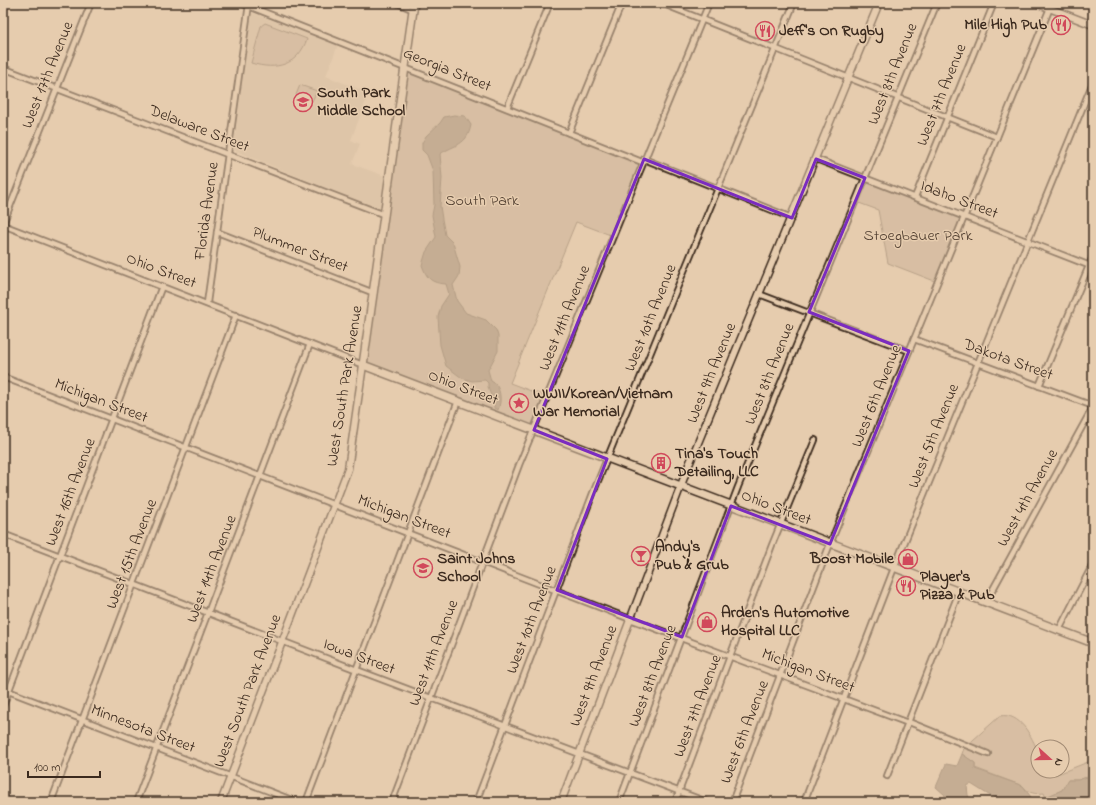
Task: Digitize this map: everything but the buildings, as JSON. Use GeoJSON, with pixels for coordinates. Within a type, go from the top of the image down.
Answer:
{"type":"FeatureCollection","features":[{"type":"Feature","properties":{"kind":"main road","name":"West 9th Avenue"},"geometry":{"type":"LineString","coordinates":[[561,802],[680,487],[759,294],[792,218],[879,3]]}},
{"type":"Feature","properties":{"kind":"main road"},"geometry":{"type":"LineString","coordinates":[[1036,3],[1050,6],[1093,25]]}},
{"type":"Feature","properties":{"kind":"main road","name":"West South Park Avenue"},"geometry":{"type":"LineString","coordinates":[[221,802],[349,462],[414,6]]}},
{"type":"Feature","properties":{"kind":"main road","name":"Ohio Street"},"geometry":{"type":"LineString","coordinates":[[363,365],[1093,643]]}},
{"type":"Feature","properties":{"kind":"street","name":"West 17th Avenue"},"geometry":{"type":"LineString","coordinates":[[3,224],[91,3]]}},
{"type":"Feature","properties":{"kind":"street","name":"Georgia Street"},"geometry":{"type":"LineString","coordinates":[[241,3],[249,4],[569,133],[718,188],[792,218]]}},
{"type":"Feature","properties":{"kind":"street"},"geometry":{"type":"LineString","coordinates":[[397,3],[414,6]]}},
{"type":"Feature","properties":{"kind":"street"},"geometry":{"type":"LineString","coordinates":[[508,108],[550,3]]}},
{"type":"Feature","properties":{"kind":"street"},"geometry":{"type":"LineString","coordinates":[[569,133],[622,3]]}},
{"type":"Feature","properties":{"kind":"street"},"geometry":{"type":"LineString","coordinates":[[661,3],[997,137]]}},
{"type":"Feature","properties":{"kind":"street","name":"West 11th Avenue"},"geometry":{"type":"LineString","coordinates":[[392,802],[482,561],[643,161],[709,3]]}},
{"type":"Feature","properties":{"kind":"street","name":"West 10th Avenue"},"geometry":{"type":"LineString","coordinates":[[476,802],[608,459],[794,3]]}},
{"type":"Feature","properties":{"kind":"street","name":"West 8th Avenue"},"geometry":{"type":"LineString","coordinates":[[619,802],[731,506],[936,3]]}},
{"type":"Feature","properties":{"kind":"street","name":"West 7th Avenue"},"geometry":{"type":"LineString","coordinates":[[915,197],[994,3]]}},
{"type":"Feature","properties":{"kind":"street","name":"Florida Avenue"},"geometry":{"type":"LineString","coordinates":[[207,303],[249,4]]}},
{"type":"Feature","properties":{"kind":"street","name":"West 6th Avenue"},"geometry":{"type":"LineString","coordinates":[[732,802],[830,544],[1050,6]]}},
{"type":"Feature","properties":{"kind":"street","name":"Delaware Street"},"geometry":{"type":"LineString","coordinates":[[3,68],[385,215]]}},
{"type":"Feature","properties":{"kind":"street","name":"West 5th Avenue"},"geometry":{"type":"LineString","coordinates":[[804,802],[894,568],[1093,82]]}},
{"type":"Feature","properties":{"kind":"street","name":"Idaho Street"},"geometry":{"type":"LineString","coordinates":[[816,159],[1091,266]]}},
{"type":"Feature","properties":{"kind":"street","name":"Ohio Street"},"geometry":{"type":"LineString","coordinates":[[3,224],[363,365]]}},
{"type":"Feature","properties":{"kind":"street","name":"Plummer Street"},"geometry":{"type":"LineString","coordinates":[[217,232],[374,293]]}},
{"type":"Feature","properties":{"kind":"street"},"geometry":{"type":"LineString","coordinates":[[1039,386],[1091,266],[1093,256]]}},
{"type":"Feature","properties":{"kind":"street","name":"West 16th Avenue"},"geometry":{"type":"LineString","coordinates":[[3,706],[162,286]]}},
{"type":"Feature","properties":{"kind":"street"},"geometry":{"type":"LineString","coordinates":[[759,294],[909,351]]}},
{"type":"Feature","properties":{"kind":"street","name":"West 15th Avenue"},"geometry":{"type":"LineString","coordinates":[[51,802],[236,315]]}},
{"type":"Feature","properties":{"kind":"street","name":"Dakota Street"},"geometry":{"type":"LineString","coordinates":[[914,339],[1093,406]]}},
{"type":"Feature","properties":{"kind":"street","name":"West 14th Avenue"},"geometry":{"type":"LineString","coordinates":[[136,802],[310,344]]}},
{"type":"Feature","properties":{"kind":"street","name":"Michigan Street"},"geometry":{"type":"LineString","coordinates":[[3,378],[988,754]]}},
{"type":"Feature","properties":{"kind":"street"},"geometry":{"type":"LineString","coordinates":[[306,802],[458,401]]}},
{"type":"Feature","properties":{"kind":"street","name":"West 4th Avenue"},"geometry":{"type":"LineString","coordinates":[[986,602],[1093,406]]}},
{"type":"Feature","properties":{"kind":"street","name":"West 7th Avenue"},"geometry":{"type":"LineString","coordinates":[[675,802],[730,656],[815,440]]}},
{"type":"Feature","properties":{"kind":"street","name":"Iowa Street"},"geometry":{"type":"LineString","coordinates":[[3,534],[356,670],[707,802]]}},
{"type":"Feature","properties":{"kind":"street"},"geometry":{"type":"LineString","coordinates":[[1059,630],[1093,564]]}},
{"type":"Feature","properties":{"kind":"street"},"geometry":{"type":"LineString","coordinates":[[887,776],[959,592]]}},
{"type":"Feature","properties":{"kind":"street","name":"Minnesota Street"},"geometry":{"type":"LineString","coordinates":[[3,689],[297,802]]}},
{"type":"Feature","properties":{"kind":"highlighted area"},"geometry":{"type":"Polygon","coordinates":[[[644,159],[792,218],[816,159],[865,178],[809,312],[909,351],[830,544],[731,506],[682,637],[630,619],[557,590],[607,459],[534,430],[644,159]]]}},
{"type":"Feature","properties":{"kind":"shaded area","name":"South Park Middle School"},"geometry":{"type":"Polygon","coordinates":[[[253,13],[338,45],[326,76],[369,93],[351,140],[360,144],[352,164],[385,176],[381,205],[379,208],[345,196],[233,150],[251,15],[253,13]]]}},
{"type":"Feature","properties":{"kind":"shaded area"},"geometry":{"type":"Polygon","coordinates":[[[454,115],[465,116],[471,125],[467,137],[460,144],[440,154],[442,178],[440,206],[445,235],[453,243],[460,267],[459,276],[453,285],[457,301],[466,313],[486,320],[496,330],[498,336],[498,351],[488,370],[491,381],[497,386],[500,394],[498,410],[494,408],[488,383],[485,380],[472,381],[462,378],[446,366],[440,345],[438,317],[441,306],[449,294],[446,284],[437,283],[430,279],[422,265],[426,252],[436,237],[432,215],[434,205],[433,171],[427,155],[422,150],[422,143],[426,136],[440,123],[444,117],[454,115]]]}},
{"type":"Feature","properties":{"kind":"shaded area"},"geometry":{"type":"Polygon","coordinates":[[[962,754],[975,763],[975,769],[1023,786],[1033,800],[1036,801],[1062,790],[1068,780],[1078,780],[1093,775],[1093,802],[1004,802],[971,784],[967,786],[968,795],[971,802],[944,802],[945,795],[936,787],[946,764],[957,766],[962,754]]]}},
{"type":"Feature","properties":{"kind":"green space"},"geometry":{"type":"Polygon","coordinates":[[[265,23],[307,39],[298,55],[285,64],[278,66],[251,63],[261,26],[265,23]]]}},
{"type":"Feature","properties":{"kind":"green space","name":"South Park"},"geometry":{"type":"Polygon","coordinates":[[[405,67],[642,162],[613,236],[576,222],[510,383],[547,397],[534,430],[363,365],[405,67]]]}},
{"type":"Feature","properties":{"kind":"green space"},"geometry":{"type":"Polygon","coordinates":[[[300,85],[317,91],[312,101],[296,95],[300,85]]]}},
{"type":"Feature","properties":{"kind":"green space","name":"Stoegbauer Park"},"geometry":{"type":"Polygon","coordinates":[[[871,180],[964,216],[937,282],[888,263],[878,210],[859,203],[866,186],[871,180]]]}},
{"type":"Feature","properties":{"kind":"green space"},"geometry":{"type":"Polygon","coordinates":[[[1000,716],[1007,716],[1014,718],[1019,722],[1029,733],[1032,739],[1030,739],[1030,779],[1070,779],[1070,769],[1093,760],[1093,775],[1078,780],[1068,780],[1062,790],[1046,798],[1044,793],[1030,792],[1023,786],[975,768],[975,763],[962,754],[964,748],[1000,716]]]}},
{"type":"Feature","properties":{"kind":"place","name":"Mile High Pub"},"geometry":{"type":"Point","coordinates":[1061,25]}},
{"type":"Feature","properties":{"kind":"place","name":"Jeff's On Rugby"},"geometry":{"type":"Point","coordinates":[765,31]}},
{"type":"Feature","properties":{"kind":"place","name":"South Park Middle School"},"geometry":{"type":"Point","coordinates":[303,102]}},
{"type":"Feature","properties":{"kind":"place","name":"WWII/Korean/Vietnam War Memorial"},"geometry":{"type":"Point","coordinates":[519,403]}},
{"type":"Feature","properties":{"kind":"place","name":"Tina's Touch Detailing, LLC"},"geometry":{"type":"Point","coordinates":[661,463]}},
{"type":"Feature","properties":{"kind":"place","name":"Andy's Pub & Grub"},"geometry":{"type":"Point","coordinates":[641,556]}},
{"type":"Feature","properties":{"kind":"place","name":"Boost Mobile"},"geometry":{"type":"Point","coordinates":[908,559]}},
{"type":"Feature","properties":{"kind":"place","name":"Saint Johns School"},"geometry":{"type":"Point","coordinates":[423,568]}},
{"type":"Feature","properties":{"kind":"place","name":"Player's Pizza & Pub"},"geometry":{"type":"Point","coordinates":[906,586]}},
{"type":"Feature","properties":{"kind":"place","name":"Arden's Automotive Hospital LLC"},"geometry":{"type":"Point","coordinates":[707,622]}}]}
